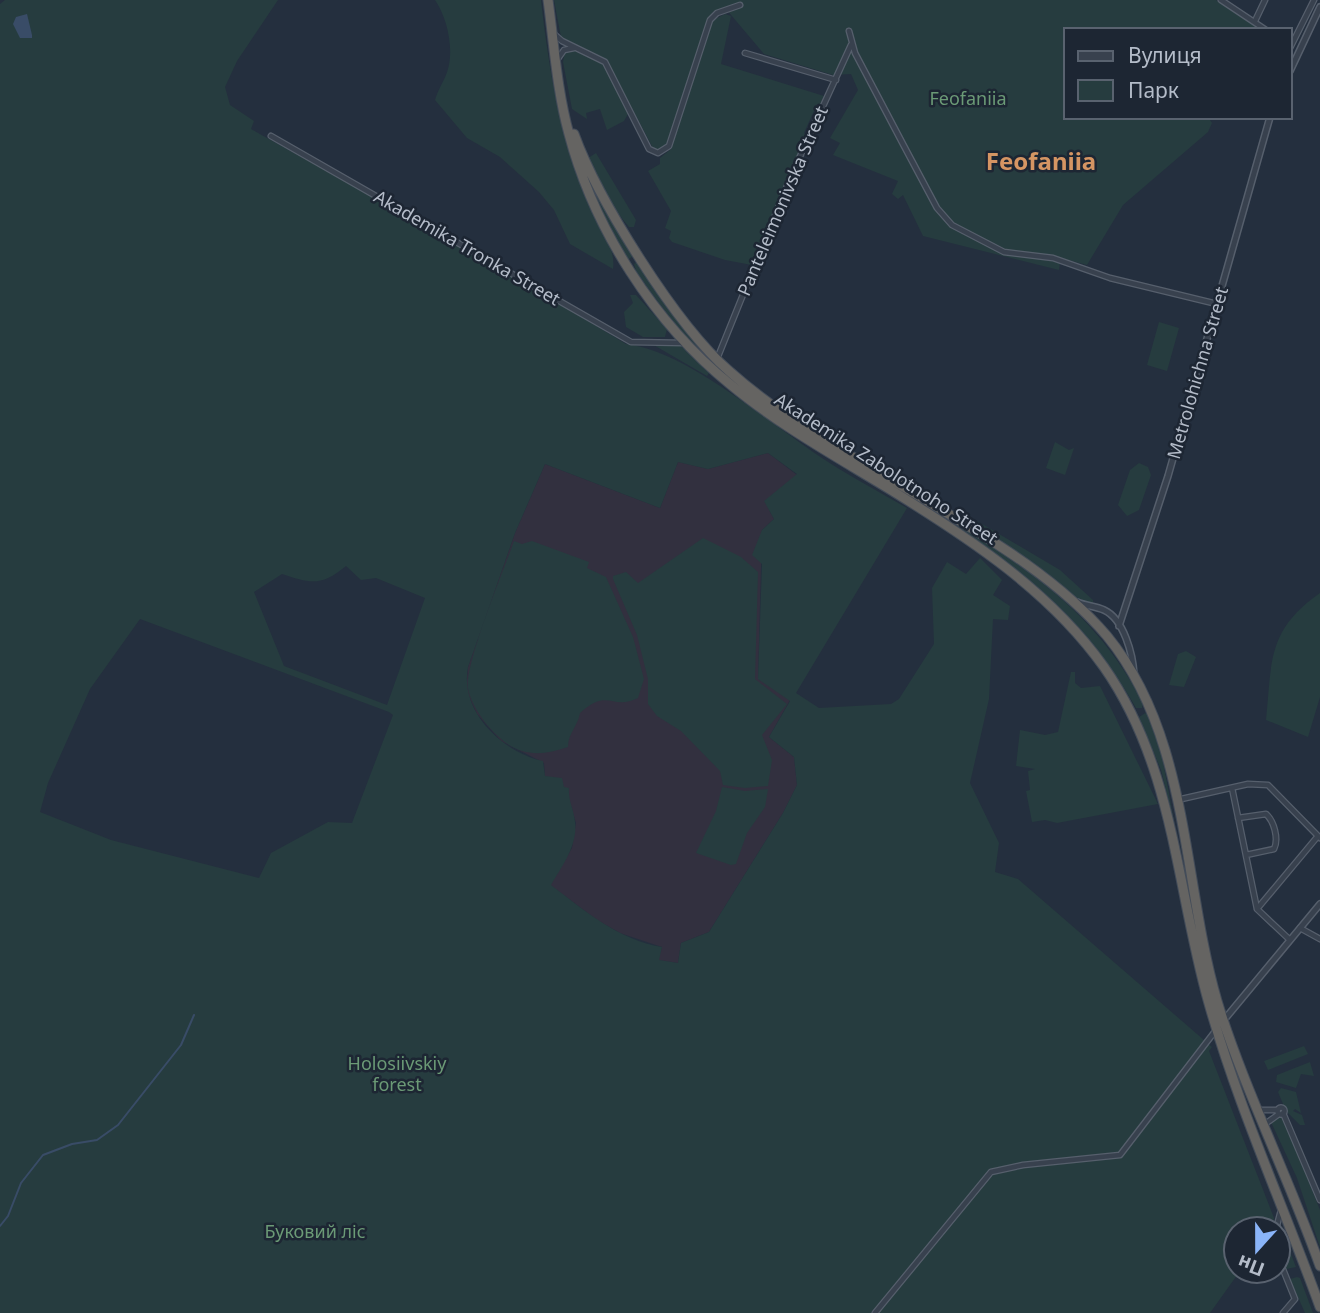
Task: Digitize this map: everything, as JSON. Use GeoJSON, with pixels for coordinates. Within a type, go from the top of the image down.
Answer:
{"type":"FeatureCollection","features":[{"type":"Feature","properties":{"kind":"highway","name":"Akademika Zabolotnoho Street"},"geometry":{"type":"LineString","coordinates":[[548,0],[568,132],[584,181],[602,223],[630,269],[671,323],[709,366],[749,399],[954,529],[997,561],[1081,638],[1129,708],[1163,792],[1195,948],[1217,1029],[1320,1307]]}},
{"type":"Feature","properties":{"kind":"highway","name":"Akademika Zabolotnoho Street"},"geometry":{"type":"LineString","coordinates":[[564,102],[592,175],[642,258],[717,359],[755,392],[992,541],[1069,599],[1106,636],[1135,678],[1147,701],[1164,747],[1209,970],[1224,1020],[1320,1266]]}},
{"type":"Feature","properties":{"kind":"highway"},"geometry":{"type":"LineString","coordinates":[[630,269],[632,260],[642,258]]}},
{"type":"Feature","properties":{"kind":"highway"},"geometry":{"type":"LineString","coordinates":[[1129,708],[1141,711],[1147,701]]}},
{"type":"Feature","properties":{"kind":"street"},"geometry":{"type":"LineString","coordinates":[[1221,0],[1263,28]]}},
{"type":"Feature","properties":{"kind":"street"},"geometry":{"type":"LineString","coordinates":[[1255,22],[1265,0]]}},
{"type":"Feature","properties":{"kind":"street"},"geometry":{"type":"LineString","coordinates":[[1292,46],[1314,0]]}},
{"type":"Feature","properties":{"kind":"street"},"geometry":{"type":"LineString","coordinates":[[552,33],[605,62],[649,149],[662,153],[669,146],[710,20],[717,13],[740,5]]}},
{"type":"Feature","properties":{"kind":"street"},"geometry":{"type":"LineString","coordinates":[[1292,67],[1320,7]]}},
{"type":"Feature","properties":{"kind":"street"},"geometry":{"type":"LineString","coordinates":[[849,31],[852,44],[937,208],[952,225],[1004,252],[1053,258],[1110,278],[1217,304]]}},
{"type":"Feature","properties":{"kind":"street","name":"Panteleimonivska Street"},"geometry":{"type":"LineString","coordinates":[[717,359],[791,176],[852,44]]}},
{"type":"Feature","properties":{"kind":"street"},"geometry":{"type":"LineString","coordinates":[[557,62],[567,48],[578,49]]}},
{"type":"Feature","properties":{"kind":"street"},"geometry":{"type":"LineString","coordinates":[[745,53],[836,80]]}},
{"type":"Feature","properties":{"kind":"street","name":"Metrolohichna Street"},"geometry":{"type":"LineString","coordinates":[[1119,626],[1168,476],[1269,119]]}},
{"type":"Feature","properties":{"kind":"street","name":"Akademika Tronka Street"},"geometry":{"type":"LineString","coordinates":[[271,136],[631,342],[667,341],[690,345]]}},
{"type":"Feature","properties":{"kind":"street"},"geometry":{"type":"LineString","coordinates":[[667,341],[671,333],[671,323]]}},
{"type":"Feature","properties":{"kind":"street"},"geometry":{"type":"LineString","coordinates":[[1069,599],[1107,612],[1119,626],[1132,656],[1135,678]]}},
{"type":"Feature","properties":{"kind":"street"},"geometry":{"type":"LineString","coordinates":[[1176,801],[1232,788],[1268,785],[1319,837],[1257,909]]}},
{"type":"Feature","properties":{"kind":"street"},"geometry":{"type":"LineString","coordinates":[[1232,788],[1257,909],[1290,940]]}},
{"type":"Feature","properties":{"kind":"street"},"geometry":{"type":"LineString","coordinates":[[1238,818],[1266,814],[1274,829],[1274,849],[1246,855]]}},
{"type":"Feature","properties":{"kind":"street"},"geometry":{"type":"LineString","coordinates":[[875,1313],[991,1172],[1023,1165],[1120,1154],[1224,1020],[1320,904]]}},
{"type":"Feature","properties":{"kind":"street"},"geometry":{"type":"LineString","coordinates":[[1300,928],[1320,939]]}},
{"type":"Feature","properties":{"kind":"street"},"geometry":{"type":"LineString","coordinates":[[1259,1110],[1280,1112]]}},
{"type":"Feature","properties":{"kind":"street"},"geometry":{"type":"LineString","coordinates":[[1265,1124],[1280,1112]]}},
{"type":"Feature","properties":{"kind":"street"},"geometry":{"type":"LineString","coordinates":[[1280,1112],[1320,1200]]}},
{"type":"Feature","properties":{"kind":"street"},"geometry":{"type":"LineString","coordinates":[[1281,1215],[1283,1206]]}},
{"type":"Feature","properties":{"kind":"street"},"geometry":{"type":"LineString","coordinates":[[1283,1313],[1295,1298],[1290,1285]]}},
{"type":"Feature","properties":{"kind":"shaded area"},"geometry":{"type":"Polygon","coordinates":[[[768,453],[797,475],[769,510],[774,519],[762,530],[758,678],[790,700],[769,737],[794,757],[797,785],[783,813],[709,932],[681,943],[678,963],[658,960],[662,947],[620,933],[597,920],[550,885],[572,848],[576,823],[568,796],[562,783],[545,776],[544,763],[501,741],[477,714],[466,690],[468,667],[515,533],[545,464],[660,508],[678,462],[708,469],[768,453]]]}},
{"type":"Feature","properties":{"kind":"green space","name":"Holosiivskiy forest"},"geometry":{"type":"Polygon","coordinates":[[[5,0],[278,0],[237,61],[225,87],[230,105],[254,121],[251,129],[495,265],[626,344],[649,349],[700,373],[830,463],[907,508],[796,693],[819,708],[891,704],[899,699],[934,644],[932,588],[947,562],[966,574],[980,558],[1002,580],[993,595],[1010,606],[1008,620],[993,619],[989,699],[970,783],[999,843],[995,872],[1018,879],[1212,1047],[1209,1051],[1273,1215],[1222,1215],[1222,1285],[1230,1285],[1210,1313],[0,1313],[0,4],[5,0]],[[768,453],[708,469],[678,462],[660,508],[545,464],[515,533],[468,667],[467,684],[471,700],[488,728],[514,749],[543,761],[545,776],[562,778],[564,787],[569,788],[575,822],[574,839],[551,885],[617,931],[662,947],[659,960],[678,963],[681,943],[709,932],[783,813],[797,785],[794,757],[769,737],[790,701],[758,679],[762,564],[752,555],[762,530],[774,519],[764,501],[797,474],[768,453]],[[346,566],[330,577],[316,581],[282,574],[254,592],[284,666],[387,705],[425,598],[376,578],[361,580],[346,566]],[[140,619],[90,689],[48,783],[40,812],[111,840],[259,878],[271,853],[328,822],[352,823],[393,715],[140,619]]]}},
{"type":"Feature","properties":{"kind":"green space"},"geometry":{"type":"Polygon","coordinates":[[[435,0],[541,0],[552,80],[564,133],[591,210],[610,246],[613,269],[570,244],[554,210],[539,192],[500,157],[467,138],[435,100],[448,69],[450,42],[446,24],[435,0]]]}},
{"type":"Feature","properties":{"kind":"green space","name":"Feofaniia"},"geometry":{"type":"Polygon","coordinates":[[[554,0],[1216,0],[1255,28],[1064,28],[1064,119],[1209,119],[1212,123],[1208,132],[1123,205],[1087,265],[1053,256],[1052,261],[1060,263],[1059,270],[923,236],[903,195],[898,199],[892,194],[898,181],[833,155],[840,143],[830,138],[858,90],[851,74],[833,75],[764,54],[726,9],[713,12],[708,19],[666,145],[657,152],[606,59],[561,37],[554,0]]]}},
{"type":"Feature","properties":{"kind":"green space"},"geometry":{"type":"Polygon","coordinates":[[[725,14],[731,16],[721,64],[824,96],[820,105],[817,104],[804,133],[807,136],[752,265],[725,260],[672,242],[669,238],[671,231],[665,228],[671,211],[648,171],[660,164],[660,158],[671,149],[713,20],[725,14]]]}},
{"type":"Feature","properties":{"kind":"green space"},"geometry":{"type":"Polygon","coordinates":[[[571,49],[603,64],[628,114],[624,121],[607,130],[600,109],[586,113],[587,119],[572,109],[563,62],[565,52],[571,49]]]}},
{"type":"Feature","properties":{"kind":"green space"},"geometry":{"type":"Polygon","coordinates":[[[571,134],[636,254],[626,261],[592,193],[571,134]]]}},
{"type":"Feature","properties":{"kind":"green space"},"geometry":{"type":"Polygon","coordinates":[[[596,153],[636,220],[634,227],[629,227],[601,185],[588,158],[596,153]]]}},
{"type":"Feature","properties":{"kind":"green space"},"geometry":{"type":"Polygon","coordinates":[[[637,262],[710,358],[736,383],[942,517],[809,437],[735,383],[694,345],[669,316],[636,271],[634,264],[637,262]]]}},
{"type":"Feature","properties":{"kind":"green space"},"geometry":{"type":"Polygon","coordinates":[[[630,295],[636,295],[667,329],[665,337],[643,337],[626,327],[624,312],[633,303],[630,295]]]}},
{"type":"Feature","properties":{"kind":"green space"},"geometry":{"type":"Polygon","coordinates":[[[1159,322],[1179,328],[1167,371],[1147,365],[1159,322]]]}},
{"type":"Feature","properties":{"kind":"green space"},"geometry":{"type":"Polygon","coordinates":[[[652,344],[679,344],[709,373],[707,376],[652,344]]]}},
{"type":"Feature","properties":{"kind":"green space"},"geometry":{"type":"Polygon","coordinates":[[[1055,442],[1069,450],[1074,448],[1065,475],[1046,468],[1055,442]]]}},
{"type":"Feature","properties":{"kind":"green space"},"geometry":{"type":"Polygon","coordinates":[[[1139,463],[1148,467],[1151,475],[1139,510],[1127,516],[1118,505],[1130,470],[1139,463]]]}},
{"type":"Feature","properties":{"kind":"green space"},"geometry":{"type":"Polygon","coordinates":[[[967,515],[1060,570],[1093,600],[1093,604],[1080,600],[967,515]]]}},
{"type":"Feature","properties":{"kind":"green space"},"geometry":{"type":"Polygon","coordinates":[[[945,518],[1014,561],[1078,614],[1129,678],[1143,703],[1142,708],[1136,708],[1098,652],[1052,602],[1000,557],[945,518]]]}},
{"type":"Feature","properties":{"kind":"green space"},"geometry":{"type":"Polygon","coordinates":[[[703,538],[741,557],[758,572],[755,679],[787,704],[762,735],[772,760],[768,786],[745,788],[723,785],[720,771],[681,731],[657,716],[648,704],[648,679],[637,635],[613,579],[613,576],[626,572],[638,583],[703,538]]]}},
{"type":"Feature","properties":{"kind":"green space"},"geometry":{"type":"Polygon","coordinates":[[[514,541],[522,544],[532,541],[589,562],[587,568],[606,577],[633,637],[644,679],[638,698],[622,702],[604,700],[589,705],[580,713],[568,747],[549,752],[532,753],[507,744],[480,715],[468,688],[479,638],[514,541]]]}},
{"type":"Feature","properties":{"kind":"green space"},"geometry":{"type":"Polygon","coordinates":[[[1320,593],[1320,697],[1308,737],[1266,720],[1275,648],[1290,620],[1320,593]]]}},
{"type":"Feature","properties":{"kind":"green space"},"geometry":{"type":"Polygon","coordinates":[[[1186,651],[1196,657],[1184,687],[1169,685],[1178,654],[1186,651]]]}},
{"type":"Feature","properties":{"kind":"green space"},"geometry":{"type":"Polygon","coordinates":[[[1071,672],[1075,672],[1075,683],[1081,688],[1100,686],[1158,804],[1057,823],[1045,820],[1032,822],[1026,791],[1030,790],[1028,771],[1035,769],[1016,766],[1020,730],[1045,735],[1058,732],[1071,672]]]}},
{"type":"Feature","properties":{"kind":"green space"},"geometry":{"type":"Polygon","coordinates":[[[1147,712],[1162,756],[1175,826],[1161,770],[1139,717],[1147,712]]]}},
{"type":"Feature","properties":{"kind":"green space"},"geometry":{"type":"Polygon","coordinates":[[[722,787],[745,791],[768,789],[765,807],[747,833],[736,864],[731,865],[696,853],[716,811],[722,787]]]}},
{"type":"Feature","properties":{"kind":"green space"},"geometry":{"type":"Polygon","coordinates":[[[1304,1046],[1308,1054],[1268,1070],[1264,1061],[1304,1046]]]}},
{"type":"Feature","properties":{"kind":"green space"},"geometry":{"type":"Polygon","coordinates":[[[1310,1062],[1314,1076],[1301,1074],[1296,1088],[1276,1082],[1277,1075],[1310,1062]]]}},
{"type":"Feature","properties":{"kind":"green space"},"geometry":{"type":"Polygon","coordinates":[[[1281,1088],[1296,1092],[1301,1113],[1295,1109],[1293,1111],[1302,1115],[1305,1125],[1300,1125],[1286,1111],[1278,1092],[1281,1088]]]}},
{"type":"Feature","properties":{"kind":"green space"},"geometry":{"type":"Polygon","coordinates":[[[1280,1115],[1284,1119],[1320,1210],[1320,1247],[1297,1178],[1271,1122],[1280,1115]]]}},
{"type":"Feature","properties":{"kind":"green space"},"geometry":{"type":"Polygon","coordinates":[[[1292,1278],[1300,1278],[1313,1313],[1305,1313],[1292,1278]]]}},
{"type":"Feature","properties":{"kind":"water"},"geometry":{"type":"Polygon","coordinates":[[[27,14],[32,38],[20,38],[13,24],[16,17],[27,14]]]}},
{"type":"Feature","properties":{"kind":"waterway"},"geometry":{"type":"LineString","coordinates":[[0,1226],[8,1216],[21,1183],[43,1155],[72,1144],[97,1140],[118,1125],[181,1045],[194,1015]]}},
{"type":"Feature","properties":{"kind":"district","name":"Feofaniia"},"geometry":{"type":"Point","coordinates":[1041,162]}},
{"type":"Feature","properties":{"kind":"park label","name":"Буковий ліс"},"geometry":{"type":"Point","coordinates":[315,1232]}}]}
